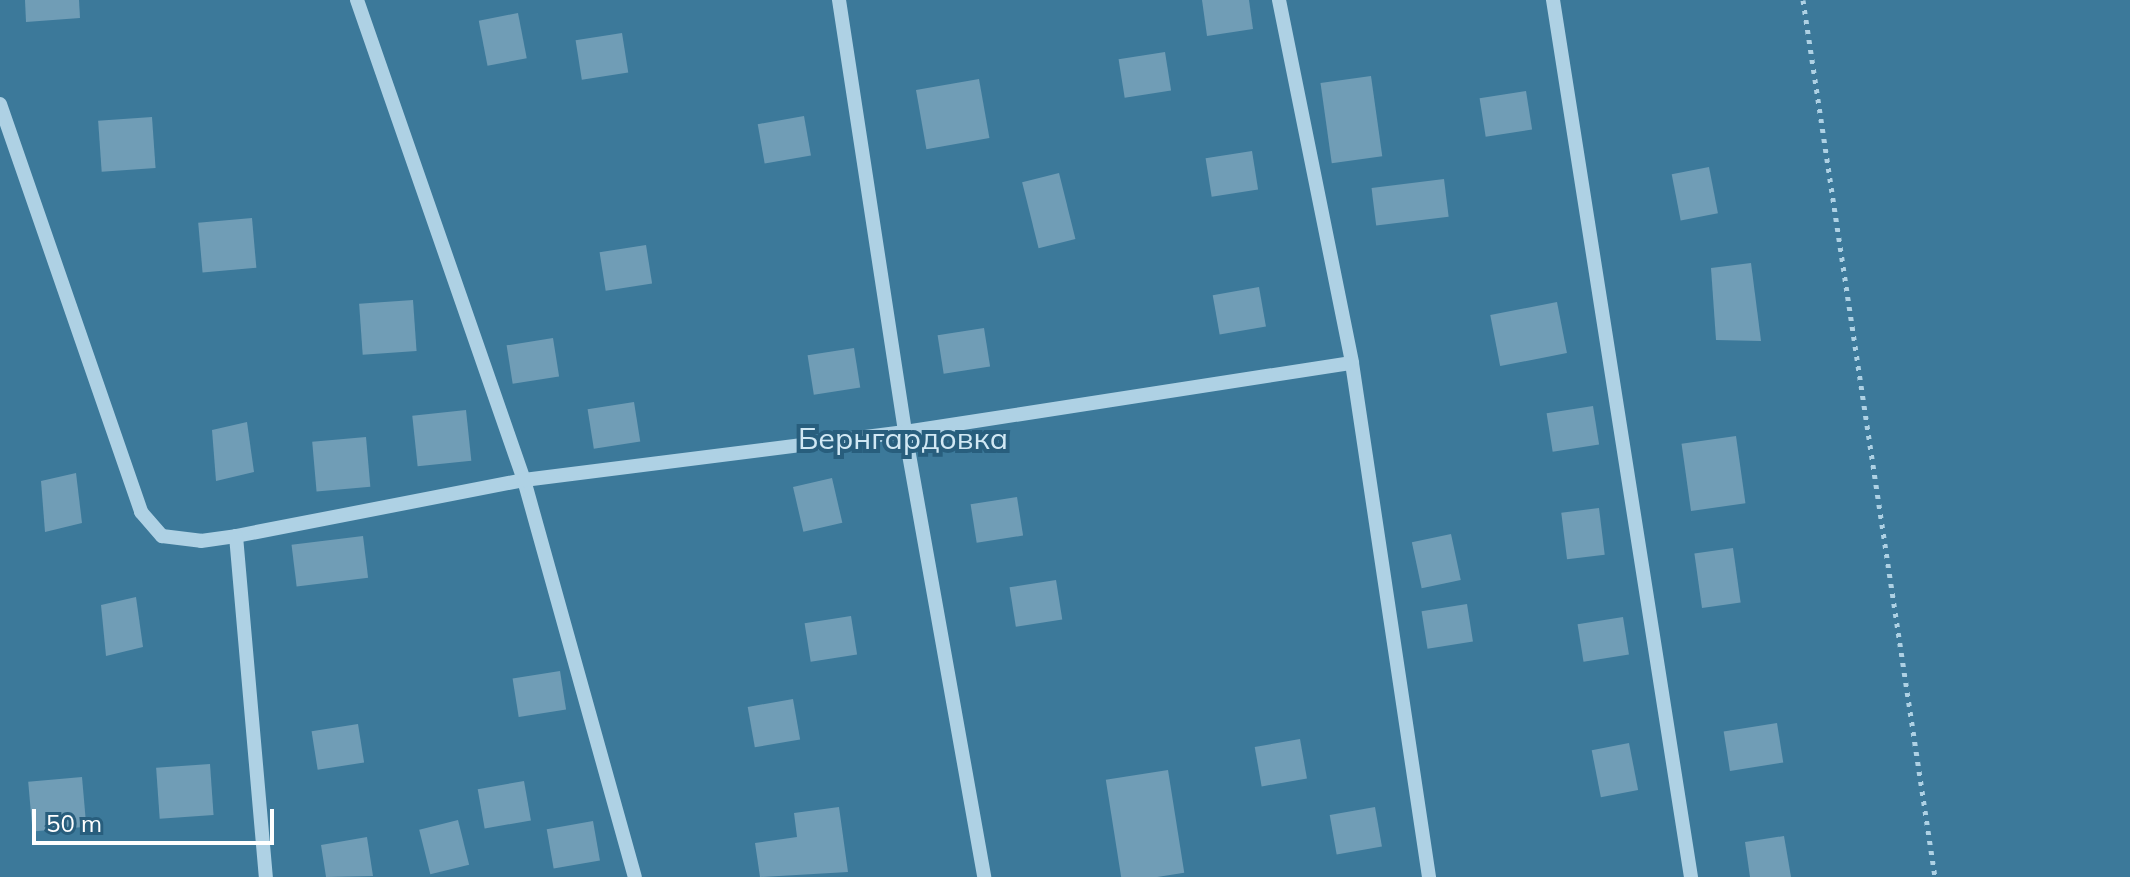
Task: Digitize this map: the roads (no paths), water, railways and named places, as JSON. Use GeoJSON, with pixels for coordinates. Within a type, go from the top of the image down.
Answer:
{"type":"FeatureCollection","features":[{"type":"Feature","properties":{"kind":"street"},"geometry":{"type":"LineString","coordinates":[[357,0],[524,480],[635,877]]}},
{"type":"Feature","properties":{"kind":"street"},"geometry":{"type":"LineString","coordinates":[[839,0],[905,432],[984,877]]}},
{"type":"Feature","properties":{"kind":"street"},"geometry":{"type":"LineString","coordinates":[[1279,0],[1352,363],[1429,877]]}},
{"type":"Feature","properties":{"kind":"street"},"geometry":{"type":"LineString","coordinates":[[1553,0],[1691,877]]}},
{"type":"Feature","properties":{"kind":"street"},"geometry":{"type":"LineString","coordinates":[[0,104],[141,512],[162,536],[201,541],[236,536],[524,480],[905,432],[1352,363]]}},
{"type":"Feature","properties":{"kind":"street"},"geometry":{"type":"LineString","coordinates":[[236,536],[266,877]]}},
{"type":"Feature","properties":{"kind":"park label","name":"Бернгардовка"},"geometry":{"type":"Point","coordinates":[903,438]}}]}
